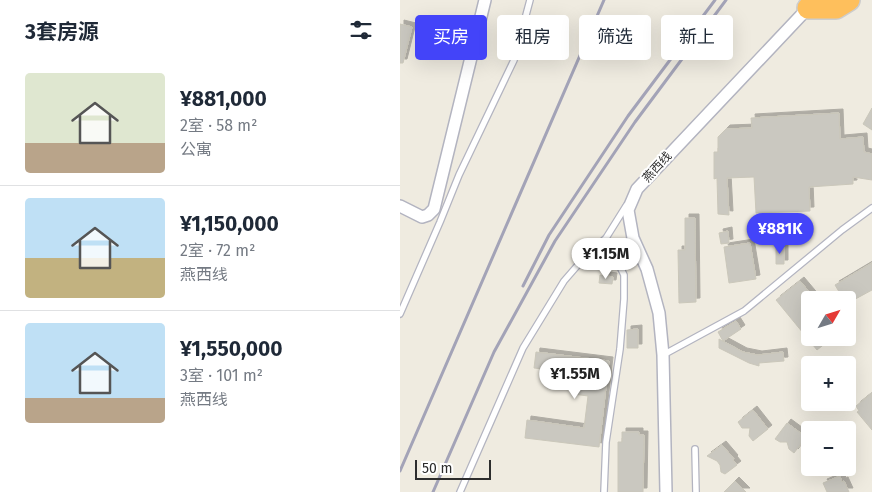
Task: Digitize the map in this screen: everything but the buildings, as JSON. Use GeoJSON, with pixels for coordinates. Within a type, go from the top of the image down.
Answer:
{"type":"FeatureCollection","features":[{"type":"Feature","properties":{"kind":"highway"},"geometry":{"type":"LineString","coordinates":[[808,8],[829,8],[831,0]]}},
{"type":"Feature","properties":{"kind":"highway"},"geometry":{"type":"LineString","coordinates":[[808,8],[836,8],[849,0]]}},
{"type":"Feature","properties":{"kind":"street"},"geometry":{"type":"LineString","coordinates":[[400,206],[422,217],[434,210],[485,0]]}},
{"type":"Feature","properties":{"kind":"street","name":"燕西线"},"geometry":{"type":"LineString","coordinates":[[666,492],[663,355],[660,313],[647,269],[633,238],[628,210],[636,189],[808,8]]}},
{"type":"Feature","properties":{"kind":"lane"},"geometry":{"type":"LineString","coordinates":[[400,314],[459,175],[514,60],[530,0]]}},
{"type":"Feature","properties":{"kind":"lane"},"geometry":{"type":"LineString","coordinates":[[460,492],[522,348],[564,281],[584,258],[606,238],[636,189]]}},
{"type":"Feature","properties":{"kind":"lane"},"geometry":{"type":"LineString","coordinates":[[663,355],[744,310],[872,208]]}},
{"type":"Feature","properties":{"kind":"lane"},"geometry":{"type":"LineString","coordinates":[[428,215],[440,222]]}},
{"type":"Feature","properties":{"kind":"lane"},"geometry":{"type":"LineString","coordinates":[[604,492],[606,442],[620,348],[624,299],[624,275],[606,238]]}},
{"type":"Feature","properties":{"kind":"lane"},"geometry":{"type":"LineString","coordinates":[[695,449],[696,492]]}},
{"type":"Feature","properties":{"kind":"railway"},"geometry":{"type":"LineString","coordinates":[[400,471],[604,0]]}},
{"type":"Feature","properties":{"kind":"railway"},"geometry":{"type":"LineString","coordinates":[[523,286],[549,235],[628,116],[715,0]]}},
{"type":"Feature","properties":{"kind":"railway"},"geometry":{"type":"LineString","coordinates":[[433,492],[494,352],[555,241],[635,122],[726,0]]}}]}
